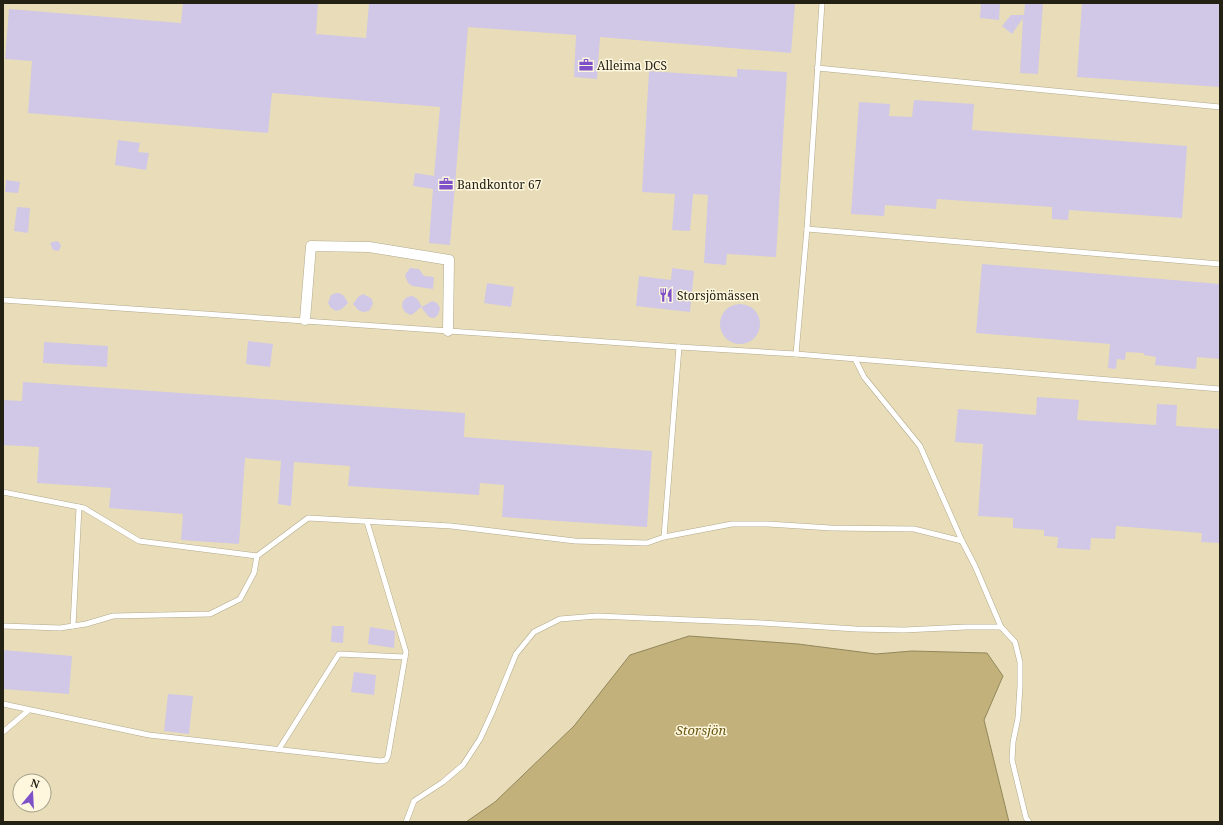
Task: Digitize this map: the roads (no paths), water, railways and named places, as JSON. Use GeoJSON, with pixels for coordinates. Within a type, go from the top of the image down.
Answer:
{"type":"FeatureCollection","features":[{"type":"Feature","properties":{"kind":"street"},"geometry":{"type":"LineString","coordinates":[[305,320],[310,246],[369,247],[449,260],[448,331]]}},
{"type":"Feature","properties":{"kind":"lane"},"geometry":{"type":"LineString","coordinates":[[796,354],[822,3]]}},
{"type":"Feature","properties":{"kind":"lane"},"geometry":{"type":"LineString","coordinates":[[817,68],[1220,107]]}},
{"type":"Feature","properties":{"kind":"lane"},"geometry":{"type":"LineString","coordinates":[[806,229],[1220,264]]}},
{"type":"Feature","properties":{"kind":"lane"},"geometry":{"type":"LineString","coordinates":[[3,300],[796,354],[1220,389]]}},
{"type":"Feature","properties":{"kind":"lane"},"geometry":{"type":"LineString","coordinates":[[664,537],[678,347]]}},
{"type":"Feature","properties":{"kind":"lane"},"geometry":{"type":"LineString","coordinates":[[855,359],[864,377],[920,446],[1001,626],[1015,642],[1020,662],[1020,686],[1018,718],[1013,742],[1012,760],[1026,818],[1029,822]]}},
{"type":"Feature","properties":{"kind":"lane"},"geometry":{"type":"LineString","coordinates":[[3,492],[84,508],[140,541],[257,556]]}},
{"type":"Feature","properties":{"kind":"lane"},"geometry":{"type":"LineString","coordinates":[[73,626],[79,507]]}},
{"type":"Feature","properties":{"kind":"lane"},"geometry":{"type":"LineString","coordinates":[[3,626],[60,628],[86,624],[113,616],[210,614],[240,599],[254,573],[257,556],[308,518],[451,526],[575,541],[646,543],[664,537],[732,524],[768,524],[830,528],[914,529],[962,541]]}},
{"type":"Feature","properties":{"kind":"lane"},"geometry":{"type":"LineString","coordinates":[[3,704],[149,734],[381,761],[386,760],[388,756],[406,652],[367,522]]}},
{"type":"Feature","properties":{"kind":"lane"},"geometry":{"type":"LineString","coordinates":[[406,822],[414,801],[443,782],[463,765],[480,739],[516,654],[534,632],[560,619],[597,616],[904,630],[1001,626]]}},
{"type":"Feature","properties":{"kind":"lane"},"geometry":{"type":"LineString","coordinates":[[279,749],[339,654],[406,657]]}},
{"type":"Feature","properties":{"kind":"lane"},"geometry":{"type":"LineString","coordinates":[[3,732],[29,710]]}},
{"type":"Feature","properties":{"kind":"water","name":"Storsjön"},"geometry":{"type":"Polygon","coordinates":[[[689,636],[798,644],[876,654],[912,651],[987,653],[1003,676],[984,720],[1009,822],[466,822],[495,802],[574,726],[630,655],[689,636]]]}},
{"type":"Feature","properties":{"kind":"place","name":"Alleima DCS"},"geometry":{"type":"Point","coordinates":[586,65]}},
{"type":"Feature","properties":{"kind":"place","name":"Bandkontor 67"},"geometry":{"type":"Point","coordinates":[446,184]}},
{"type":"Feature","properties":{"kind":"place","name":"Storsjömässen"},"geometry":{"type":"Point","coordinates":[666,295]}}]}
